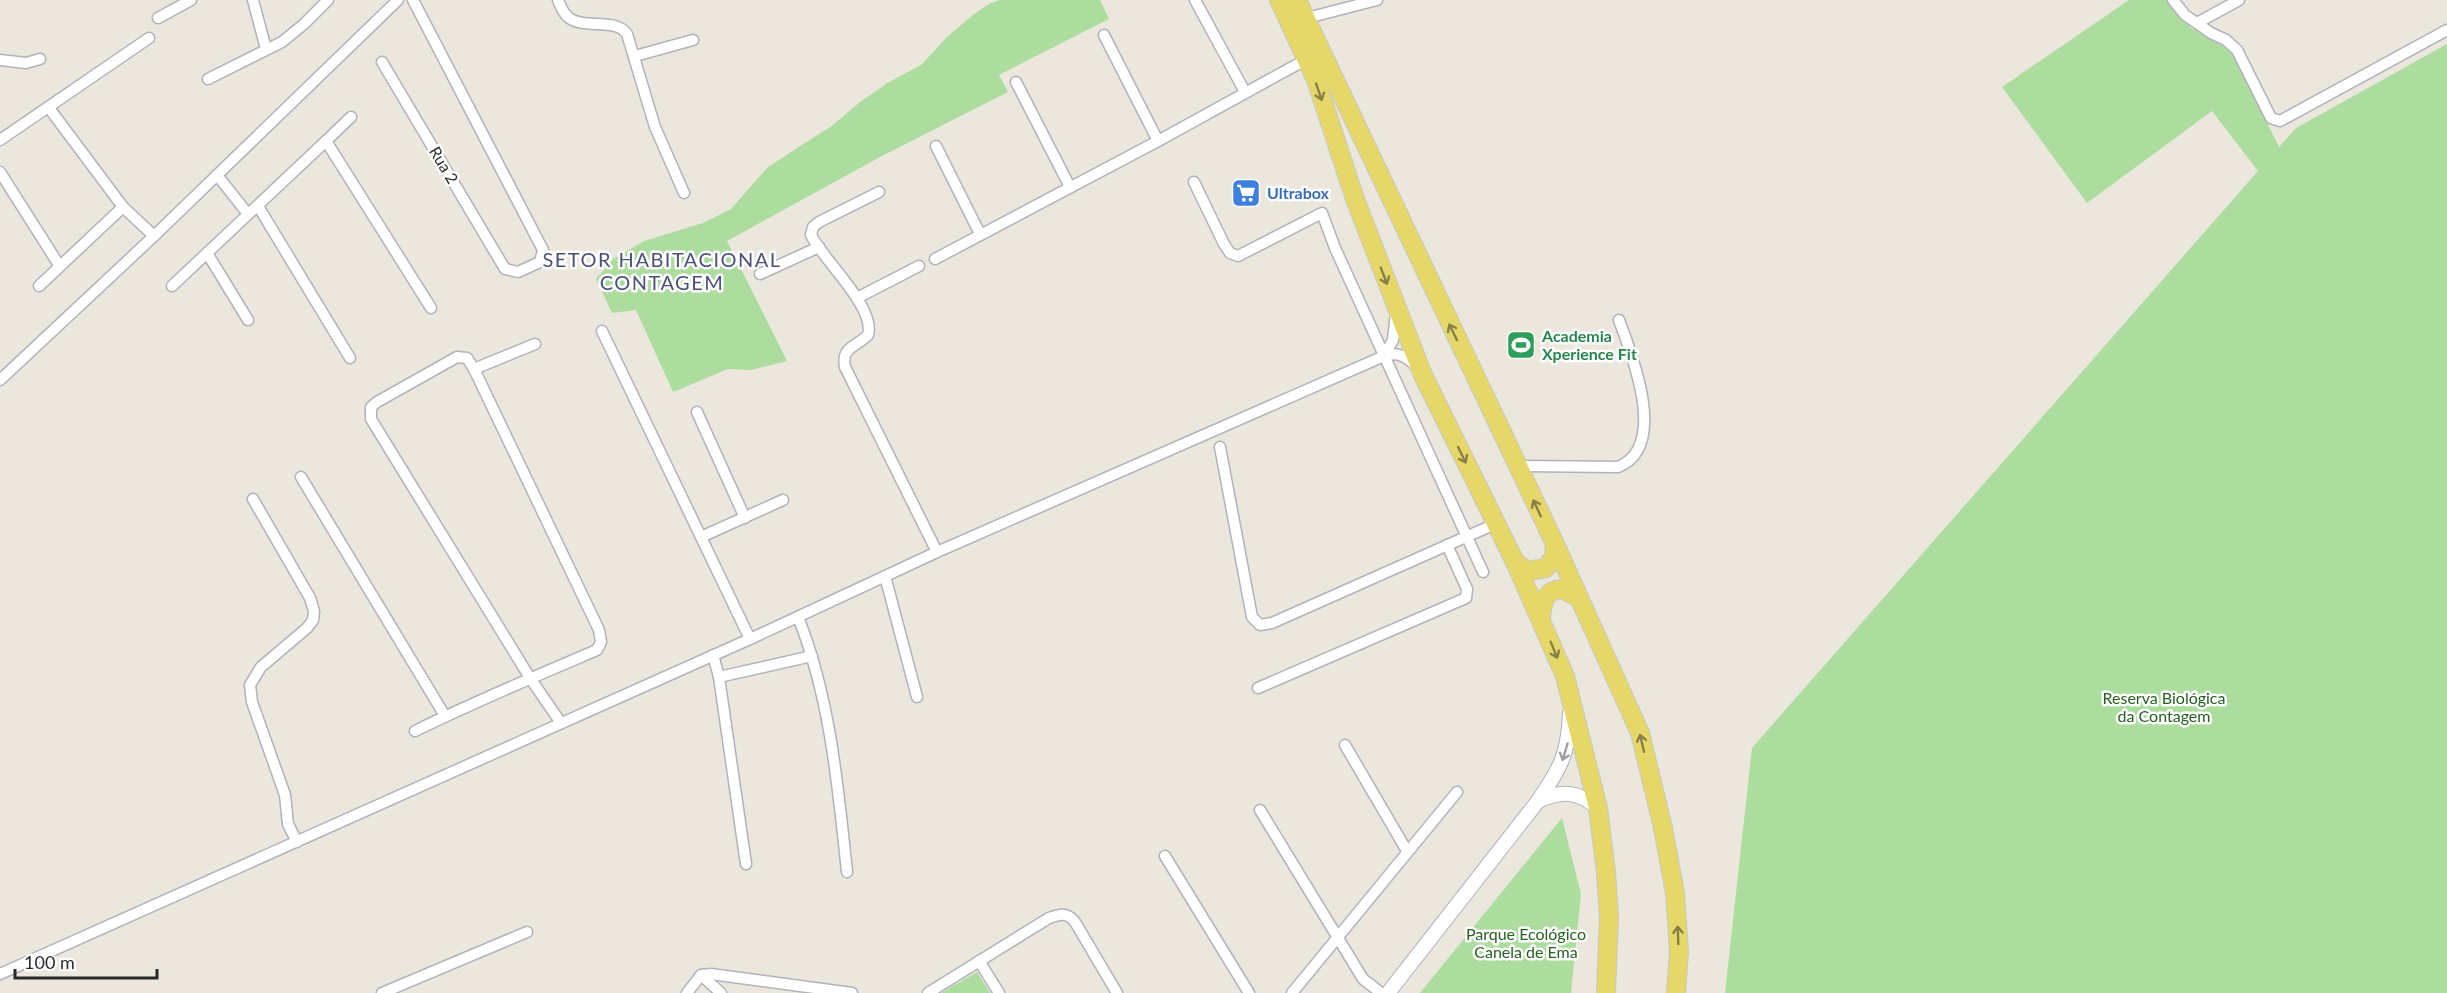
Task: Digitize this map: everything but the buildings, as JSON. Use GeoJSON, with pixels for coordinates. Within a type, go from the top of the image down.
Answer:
{"type":"FeatureCollection","features":[{"type":"Feature","properties":{"kind":"main road"},"geometry":{"type":"LineString","coordinates":[[1279,0],[1307,58],[1355,199],[1423,375],[1541,618],[1571,695],[1598,808],[1606,872],[1609,917],[1606,993]]}},
{"type":"Feature","properties":{"kind":"main road"},"geometry":{"type":"LineString","coordinates":[[1297,0],[1555,544],[1640,733],[1663,828],[1675,893],[1679,952],[1677,993]]}},
{"type":"Feature","properties":{"kind":"main road"},"geometry":{"type":"LineString","coordinates":[[1515,562],[1527,571],[1546,568],[1554,557],[1555,544]]}},
{"type":"Feature","properties":{"kind":"main road"},"geometry":{"type":"LineString","coordinates":[[1541,618],[1543,600],[1556,589],[1569,590],[1579,598]]}},
{"type":"Feature","properties":{"kind":"street"},"geometry":{"type":"LineString","coordinates":[[158,18],[191,0]]}},
{"type":"Feature","properties":{"kind":"street"},"geometry":{"type":"LineString","coordinates":[[254,0],[266,49]]}},
{"type":"Feature","properties":{"kind":"street"},"geometry":{"type":"LineString","coordinates":[[208,79],[296,32],[328,0]]}},
{"type":"Feature","properties":{"kind":"street"},"geometry":{"type":"LineString","coordinates":[[0,380],[154,236],[398,0]]}},
{"type":"Feature","properties":{"kind":"street","name":"Rua 2"},"geometry":{"type":"LineString","coordinates":[[382,62],[505,269],[518,272],[535,265],[543,258],[543,250],[413,0]]}},
{"type":"Feature","properties":{"kind":"street"},"geometry":{"type":"LineString","coordinates":[[558,0],[565,15],[573,20],[624,30],[635,56],[655,127],[684,193]]}},
{"type":"Feature","properties":{"kind":"street"},"geometry":{"type":"LineString","coordinates":[[1195,0],[1245,92]]}},
{"type":"Feature","properties":{"kind":"street"},"geometry":{"type":"LineString","coordinates":[[1307,18],[1377,0]]}},
{"type":"Feature","properties":{"kind":"street"},"geometry":{"type":"LineString","coordinates":[[2173,0],[2185,15],[2211,33],[2226,40],[2237,50],[2271,118],[2280,121],[2447,30]]}},
{"type":"Feature","properties":{"kind":"street"},"geometry":{"type":"LineString","coordinates":[[2197,24],[2239,0]]}},
{"type":"Feature","properties":{"kind":"street"},"geometry":{"type":"LineString","coordinates":[[1104,35],[1158,141]]}},
{"type":"Feature","properties":{"kind":"street"},"geometry":{"type":"LineString","coordinates":[[0,140],[149,38]]}},
{"type":"Feature","properties":{"kind":"street"},"geometry":{"type":"LineString","coordinates":[[635,56],[693,40]]}},
{"type":"Feature","properties":{"kind":"street"},"geometry":{"type":"LineString","coordinates":[[934,259],[1158,141],[1307,58]]}},
{"type":"Feature","properties":{"kind":"street"},"geometry":{"type":"LineString","coordinates":[[0,60],[26,63],[39,59]]}},
{"type":"Feature","properties":{"kind":"street"},"geometry":{"type":"LineString","coordinates":[[1016,82],[1070,187]]}},
{"type":"Feature","properties":{"kind":"street"},"geometry":{"type":"LineString","coordinates":[[49,108],[123,207],[154,236]]}},
{"type":"Feature","properties":{"kind":"street"},"geometry":{"type":"LineString","coordinates":[[172,286],[351,117]]}},
{"type":"Feature","properties":{"kind":"street"},"geometry":{"type":"LineString","coordinates":[[326,141],[431,308]]}},
{"type":"Feature","properties":{"kind":"street"},"geometry":{"type":"LineString","coordinates":[[936,146],[980,234]]}},
{"type":"Feature","properties":{"kind":"street"},"geometry":{"type":"LineString","coordinates":[[0,172],[59,265]]}},
{"type":"Feature","properties":{"kind":"street"},"geometry":{"type":"LineString","coordinates":[[217,175],[248,214]]}},
{"type":"Feature","properties":{"kind":"street"},"geometry":{"type":"LineString","coordinates":[[1194,182],[1224,244],[1230,253],[1238,256],[1322,213],[1384,356],[1483,572]]}},
{"type":"Feature","properties":{"kind":"street"},"geometry":{"type":"LineString","coordinates":[[879,192],[813,227],[811,235],[857,298],[869,324],[869,330],[864,339],[847,349],[843,360],[845,367],[937,552]]}},
{"type":"Feature","properties":{"kind":"street"},"geometry":{"type":"LineString","coordinates":[[258,206],[350,358]]}},
{"type":"Feature","properties":{"kind":"street"},"geometry":{"type":"LineString","coordinates":[[39,286],[123,207]]}},
{"type":"Feature","properties":{"kind":"street"},"geometry":{"type":"LineString","coordinates":[[760,274],[819,247]]}},
{"type":"Feature","properties":{"kind":"street"},"geometry":{"type":"LineString","coordinates":[[207,253],[248,320]]}},
{"type":"Feature","properties":{"kind":"street"},"geometry":{"type":"LineString","coordinates":[[857,298],[919,266]]}},
{"type":"Feature","properties":{"kind":"street"},"geometry":{"type":"LineString","coordinates":[[1384,356],[1393,340],[1397,309]]}},
{"type":"Feature","properties":{"kind":"street"},"geometry":{"type":"LineString","coordinates":[[1517,466],[1618,467],[1628,463],[1636,454],[1643,425],[1643,394],[1638,372],[1619,320]]}},
{"type":"Feature","properties":{"kind":"street"},"geometry":{"type":"LineString","coordinates":[[602,331],[750,639]]}},
{"type":"Feature","properties":{"kind":"street"},"geometry":{"type":"LineString","coordinates":[[474,369],[535,344]]}},
{"type":"Feature","properties":{"kind":"street"},"geometry":{"type":"LineString","coordinates":[[0,974],[713,656],[937,552],[1384,356],[1396,354],[1404,356],[1423,375]]}},
{"type":"Feature","properties":{"kind":"street"},"geometry":{"type":"LineString","coordinates":[[415,731],[530,678],[597,650],[600,646],[601,636],[474,369],[467,358],[457,357],[377,402],[370,412],[377,429],[530,678],[561,723]]}},
{"type":"Feature","properties":{"kind":"street"},"geometry":{"type":"LineString","coordinates":[[697,412],[745,518]]}},
{"type":"Feature","properties":{"kind":"street"},"geometry":{"type":"LineString","coordinates":[[1220,447],[1251,617],[1260,625],[1272,623],[1495,524]]}},
{"type":"Feature","properties":{"kind":"street"},"geometry":{"type":"LineString","coordinates":[[301,477],[445,716]]}},
{"type":"Feature","properties":{"kind":"street"},"geometry":{"type":"LineString","coordinates":[[253,499],[310,598],[314,611],[313,620],[307,628],[261,667],[250,685],[252,702],[285,795],[288,824],[297,842]]}},
{"type":"Feature","properties":{"kind":"street"},"geometry":{"type":"LineString","coordinates":[[701,537],[783,500]]}},
{"type":"Feature","properties":{"kind":"street"},"geometry":{"type":"LineString","coordinates":[[1258,688],[1466,598],[1467,589],[1447,545]]}},
{"type":"Feature","properties":{"kind":"street"},"geometry":{"type":"LineString","coordinates":[[885,576],[917,696]]}},
{"type":"Feature","properties":{"kind":"street"},"geometry":{"type":"LineString","coordinates":[[798,617],[812,656],[825,711],[847,872]]}},
{"type":"Feature","properties":{"kind":"street"},"geometry":{"type":"LineString","coordinates":[[713,656],[719,677],[746,864]]}},
{"type":"Feature","properties":{"kind":"street"},"geometry":{"type":"LineString","coordinates":[[719,677],[812,656]]}},
{"type":"Feature","properties":{"kind":"street"},"geometry":{"type":"LineString","coordinates":[[1388,993],[1538,801],[1564,758],[1568,742],[1571,695]]}},
{"type":"Feature","properties":{"kind":"street"},"geometry":{"type":"LineString","coordinates":[[1345,745],[1407,851]]}},
{"type":"Feature","properties":{"kind":"street"},"geometry":{"type":"LineString","coordinates":[[1292,993],[1457,792]]}},
{"type":"Feature","properties":{"kind":"street"},"geometry":{"type":"LineString","coordinates":[[1538,801],[1555,794],[1572,793],[1582,796],[1598,808]]}},
{"type":"Feature","properties":{"kind":"street"},"geometry":{"type":"LineString","coordinates":[[1260,810],[1363,979],[1381,993]]}},
{"type":"Feature","properties":{"kind":"street"},"geometry":{"type":"LineString","coordinates":[[1165,856],[1249,993]]}},
{"type":"Feature","properties":{"kind":"street"},"geometry":{"type":"LineString","coordinates":[[928,993],[1049,918],[1064,914],[1071,916],[1117,993]]}},
{"type":"Feature","properties":{"kind":"street"},"geometry":{"type":"LineString","coordinates":[[384,993],[527,932]]}},
{"type":"Feature","properties":{"kind":"street"},"geometry":{"type":"LineString","coordinates":[[979,961],[999,993]]}},
{"type":"Feature","properties":{"kind":"street"},"geometry":{"type":"LineString","coordinates":[[687,993],[701,975],[720,974],[852,993]]}},
{"type":"Feature","properties":{"kind":"street"},"geometry":{"type":"LineString","coordinates":[[701,975],[722,993]]}},
{"type":"Feature","properties":{"kind":"green space"},"geometry":{"type":"Polygon","coordinates":[[[1000,0],[1100,0],[1109,19],[999,75],[1008,92],[880,157],[727,241],[787,361],[751,370],[728,369],[673,392],[636,310],[612,313],[596,279],[613,259],[644,241],[703,223],[731,209],[768,167],[833,125],[889,82],[921,65],[946,38],[974,14],[1000,0]]]}},
{"type":"Feature","properties":{"kind":"green space","name":"Reserva Biológica da Contagem"},"geometry":{"type":"Polygon","coordinates":[[[2129,0],[2166,0],[2191,28],[2223,43],[2233,53],[2279,147],[2296,128],[2447,44],[2447,993],[1725,993],[1752,748],[2258,171],[2212,111],[2087,203],[2002,87],[2129,0]]]}},
{"type":"Feature","properties":{"kind":"green space","name":"Parque Ecológico Canela de Ema"},"geometry":{"type":"Polygon","coordinates":[[[1562,818],[1581,894],[1571,993],[1420,993],[1562,818]]]}},
{"type":"Feature","properties":{"kind":"green space"},"geometry":{"type":"Polygon","coordinates":[[[977,972],[990,993],[941,993],[977,972]]]}},
{"type":"Feature","properties":{"kind":"place","name":"Ultrabox"},"geometry":{"type":"Point","coordinates":[1246,193]}},
{"type":"Feature","properties":{"kind":"place","name":"Academia Xperience Fit"},"geometry":{"type":"Point","coordinates":[1521,345]}},
{"type":"Feature","properties":{"kind":"district","name":"SETOR HABITACIONAL CONTAGEM"},"geometry":{"type":"Point","coordinates":[662,272]}}]}
